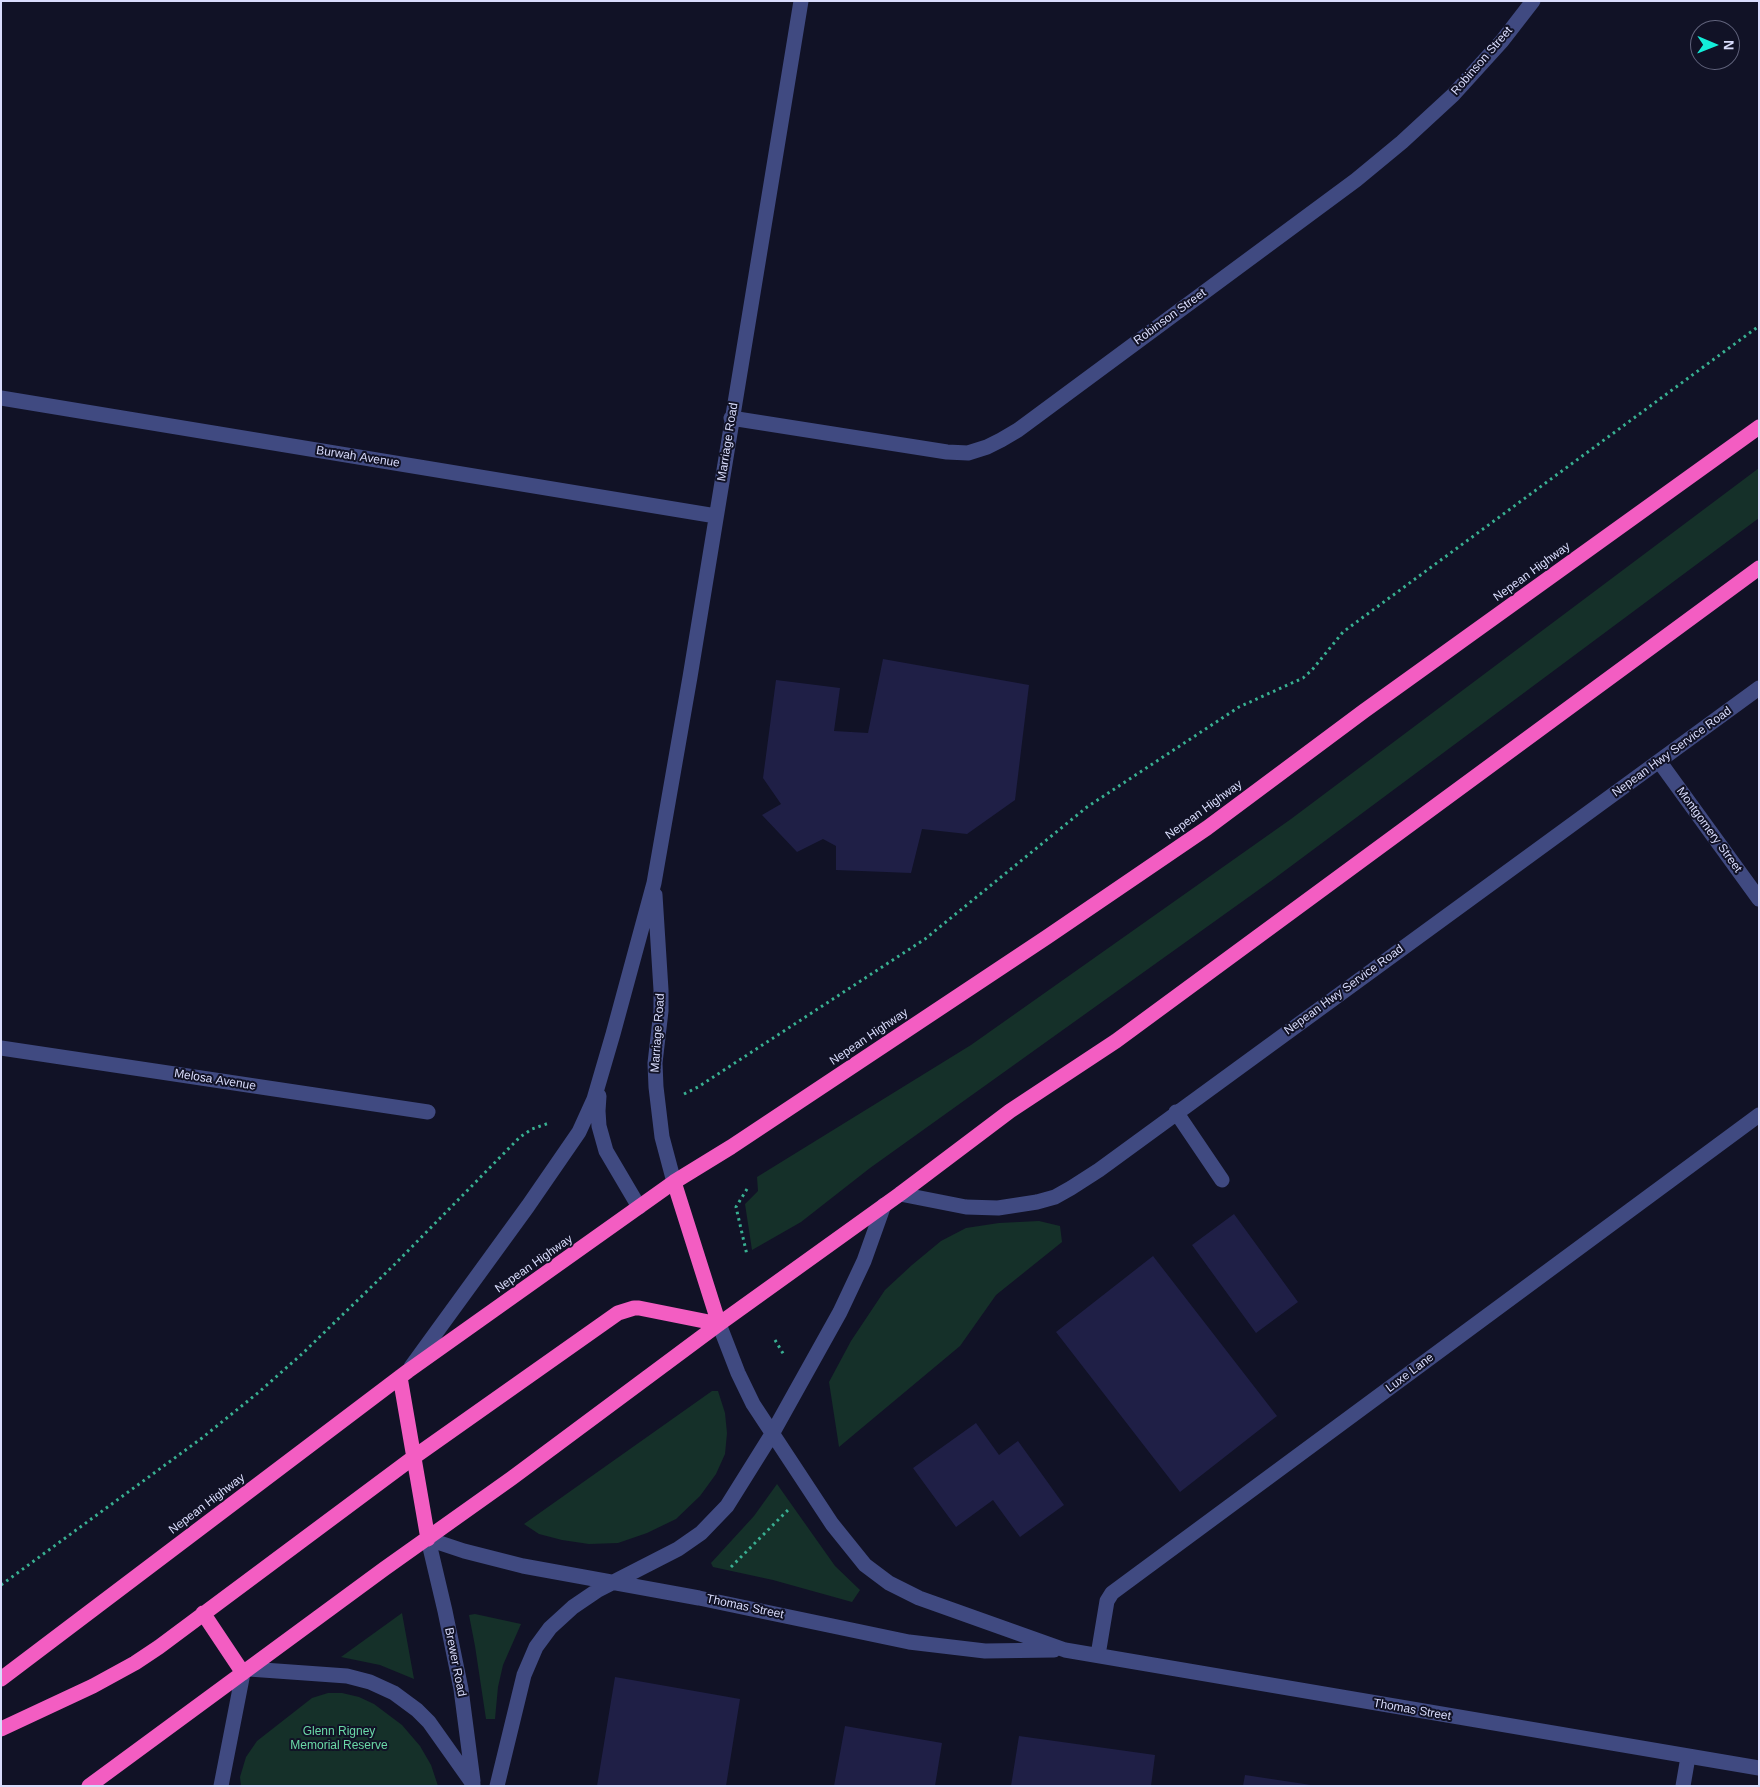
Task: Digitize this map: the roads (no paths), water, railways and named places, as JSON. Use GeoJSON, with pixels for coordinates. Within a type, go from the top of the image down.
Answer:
{"type":"FeatureCollection","features":[{"type":"Feature","properties":{"kind":"highway","name":"Nepean Highway"},"geometry":{"type":"LineString","coordinates":[[1,1679],[404,1374],[674,1182],[1055,932],[1207,828],[1372,706],[1759,427]]}},
{"type":"Feature","properties":{"kind":"highway"},"geometry":{"type":"LineString","coordinates":[[89,1786],[1010,1112],[1116,1041],[1759,568]]}},
{"type":"Feature","properties":{"kind":"highway"},"geometry":{"type":"LineString","coordinates":[[674,1182],[720,1324]]}},
{"type":"Feature","properties":{"kind":"highway"},"geometry":{"type":"LineString","coordinates":[[1,1729],[86,1689],[129,1666],[159,1647],[414,1457],[622,1311],[644,1308],[720,1324]]}},
{"type":"Feature","properties":{"kind":"highway"},"geometry":{"type":"LineString","coordinates":[[404,1374],[414,1457],[428,1539]]}},
{"type":"Feature","properties":{"kind":"highway"},"geometry":{"type":"LineString","coordinates":[[204,1613],[246,1671]]}},
{"type":"Feature","properties":{"kind":"street","name":"Marriage Road"},"geometry":{"type":"LineString","coordinates":[[404,1374],[522,1214],[579,1132],[594,1099],[606,1059],[654,883],[801,1]]}},
{"type":"Feature","properties":{"kind":"street","name":"Robinson Street"},"geometry":{"type":"LineString","coordinates":[[732,418],[947,452],[968,452],[987,447],[1001,440],[1018,430],[1356,180],[1396,148],[1453,95],[1502,41],[1533,1]]}},
{"type":"Feature","properties":{"kind":"street","name":"Burwah Avenue"},"geometry":{"type":"LineString","coordinates":[[1,398],[716,516]]}},
{"type":"Feature","properties":{"kind":"street","name":"Nepean Hwy Service Road"},"geometry":{"type":"LineString","coordinates":[[900,1194],[982,1208],[1024,1205],[1047,1200],[1063,1193],[1098,1170],[1759,688]]}},
{"type":"Feature","properties":{"kind":"street","name":"Montgomery Street"},"geometry":{"type":"LineString","coordinates":[[1659,761],[1759,899]]}},
{"type":"Feature","properties":{"kind":"street","name":"Marriage Road"},"geometry":{"type":"LineString","coordinates":[[654,883],[661,990],[661,1011],[655,1063],[656,1087],[662,1137],[674,1182]]}},
{"type":"Feature","properties":{"kind":"street","name":"Melosa Avenue"},"geometry":{"type":"LineString","coordinates":[[1,1048],[428,1112]]}},
{"type":"Feature","properties":{"kind":"street"},"geometry":{"type":"LineString","coordinates":[[606,1059],[598,1100],[600,1131],[606,1151],[639,1207]]}},
{"type":"Feature","properties":{"kind":"street"},"geometry":{"type":"LineString","coordinates":[[1176,1112],[1222,1180]]}},
{"type":"Feature","properties":{"kind":"street","name":"Luxe Lane"},"geometry":{"type":"LineString","coordinates":[[1098,1656],[1107,1601],[1112,1593],[1759,1115]]}},
{"type":"Feature","properties":{"kind":"street"},"geometry":{"type":"LineString","coordinates":[[497,1786],[524,1675],[536,1647],[550,1628],[565,1614],[598,1590],[678,1549],[711,1524],[726,1506],[772,1434],[809,1370],[853,1286],[884,1205]]}},
{"type":"Feature","properties":{"kind":"street","name":"Thomas Street"},"geometry":{"type":"LineString","coordinates":[[720,1324],[745,1388],[772,1434],[832,1524],[855,1554],[879,1576],[897,1588],[919,1598],[1065,1650],[1759,1768]]}},
{"type":"Feature","properties":{"kind":"street","name":"Thomas Street"},"geometry":{"type":"LineString","coordinates":[[428,1539],[514,1564],[699,1598],[915,1644],[985,1651],[1065,1650]]}},
{"type":"Feature","properties":{"kind":"street","name":"Brewer Road"},"geometry":{"type":"LineString","coordinates":[[428,1539],[445,1610],[460,1688],[473,1785]]}},
{"type":"Feature","properties":{"kind":"street"},"geometry":{"type":"LineString","coordinates":[[221,1786],[246,1671],[347,1676],[370,1682],[394,1693],[429,1722],[473,1785]]}},
{"type":"Feature","properties":{"kind":"street"},"geometry":{"type":"LineString","coordinates":[[1683,1786],[1688,1757]]}},
{"type":"Feature","properties":{"kind":"park label","name":"Glenn Rigney Memorial Reserve"},"geometry":{"type":"Point","coordinates":[339,1739]}}]}
